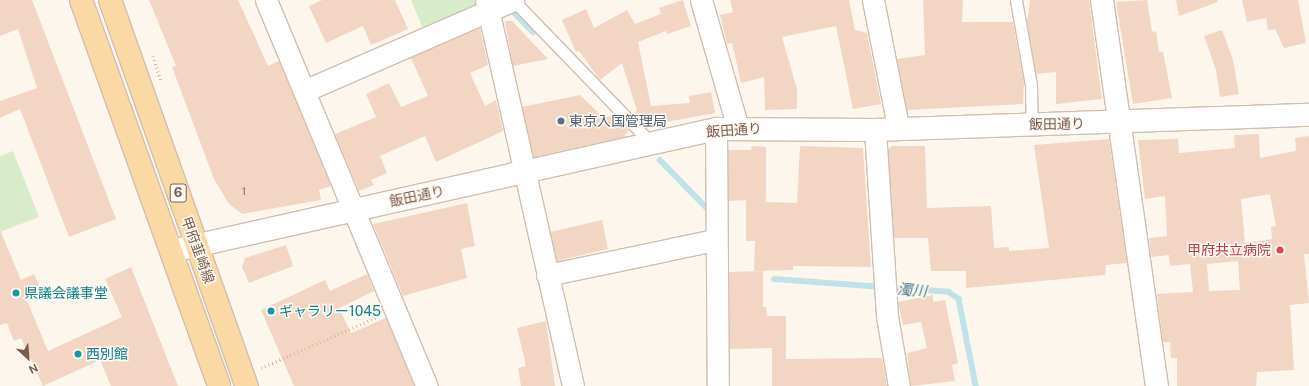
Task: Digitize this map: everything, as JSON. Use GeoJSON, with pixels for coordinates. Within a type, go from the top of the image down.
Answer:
{"type":"FeatureCollection","features":[{"type":"Feature","properties":{"kind":"main road","name":"甲府韮崎線"},"geometry":{"type":"LineString","coordinates":[[81,0],[219,386]]}},
{"type":"Feature","properties":{"kind":"main road","name":"甲府韮崎線"},"geometry":{"type":"LineString","coordinates":[[110,0],[246,381]]}},
{"type":"Feature","properties":{"kind":"main road"},"geometry":{"type":"LineString","coordinates":[[1102,0],[1122,123],[1157,386]]}},
{"type":"Feature","properties":{"kind":"main road","name":"飯田通り"},"geometry":{"type":"LineString","coordinates":[[172,251],[196,243],[716,129],[875,130],[898,126],[1122,123],[1309,115]]}},
{"type":"Feature","properties":{"kind":"street"},"geometry":{"type":"LineString","coordinates":[[266,0],[352,210],[427,386]]}},
{"type":"Feature","properties":{"kind":"street"},"geometry":{"type":"LineString","coordinates":[[304,91],[487,6],[513,0]]}},
{"type":"Feature","properties":{"kind":"street"},"geometry":{"type":"LineString","coordinates":[[701,0],[738,128]]}},
{"type":"Feature","properties":{"kind":"street"},"geometry":{"type":"LineString","coordinates":[[873,0],[898,126]]}},
{"type":"Feature","properties":{"kind":"street"},"geometry":{"type":"LineString","coordinates":[[487,6],[573,386]]}},
{"type":"Feature","properties":{"kind":"street"},"geometry":{"type":"LineString","coordinates":[[716,129],[714,240],[718,386]]}},
{"type":"Feature","properties":{"kind":"street"},"geometry":{"type":"LineString","coordinates":[[875,130],[887,316],[899,386]]}},
{"type":"Feature","properties":{"kind":"street"},"geometry":{"type":"LineString","coordinates":[[547,276],[714,240]]}},
{"type":"Feature","properties":{"kind":"lane"},"geometry":{"type":"LineString","coordinates":[[513,0],[651,143]]}},
{"type":"Feature","properties":{"kind":"lane"},"geometry":{"type":"LineString","coordinates":[[1016,0],[1031,85],[1032,124]]}},
{"type":"Feature","properties":{"kind":"path"},"geometry":{"type":"LineString","coordinates":[[246,381],[394,309]]}},
{"type":"Feature","properties":{"kind":"green space"},"geometry":{"type":"Polygon","coordinates":[[[411,0],[480,0],[481,6],[424,31],[411,0]]]}},
{"type":"Feature","properties":{"kind":"green space"},"geometry":{"type":"Polygon","coordinates":[[[13,151],[39,217],[0,232],[0,156],[13,151]]]}},
{"type":"Feature","properties":{"kind":"building"},"geometry":{"type":"Polygon","coordinates":[[[0,0],[32,0],[116,219],[69,237],[20,109],[0,118],[0,101],[37,88],[18,29],[0,36],[0,0]]]}},
{"type":"Feature","properties":{"kind":"building"},"geometry":{"type":"Polygon","coordinates":[[[149,0],[238,0],[268,66],[279,61],[331,186],[319,190],[321,200],[242,214],[229,204],[214,179],[172,67],[176,66],[149,0]]]}},
{"type":"Feature","properties":{"kind":"building"},"geometry":{"type":"Polygon","coordinates":[[[322,0],[395,0],[408,29],[371,45],[363,26],[326,43],[309,6],[322,0]]]}},
{"type":"Feature","properties":{"kind":"building"},"geometry":{"type":"Polygon","coordinates":[[[683,0],[691,26],[667,34],[666,31],[638,42],[651,106],[690,103],[689,96],[711,92],[715,113],[644,126],[631,113],[637,111],[622,63],[600,80],[579,51],[576,52],[562,20],[586,9],[594,28],[627,10],[635,24],[661,14],[659,8],[683,0]]]}},
{"type":"Feature","properties":{"kind":"building"},"geometry":{"type":"Polygon","coordinates":[[[730,0],[849,0],[855,30],[867,33],[881,104],[853,109],[836,26],[782,37],[797,89],[797,109],[765,110],[764,77],[741,83],[732,43],[727,44],[720,15],[733,12],[730,0]]]}},
{"type":"Feature","properties":{"kind":"building"},"geometry":{"type":"Polygon","coordinates":[[[923,0],[963,0],[962,22],[1013,22],[1024,83],[1023,104],[907,110],[897,59],[925,55],[923,0]]]}},
{"type":"Feature","properties":{"kind":"building"},"geometry":{"type":"Polygon","coordinates":[[[1030,0],[1089,0],[1102,99],[1056,104],[1056,72],[1036,74],[1027,23],[1030,0]]]}},
{"type":"Feature","properties":{"kind":"building"},"geometry":{"type":"Polygon","coordinates":[[[1147,0],[1152,32],[1156,31],[1159,52],[1163,52],[1172,98],[1133,104],[1116,2],[1147,0]]]}},
{"type":"Feature","properties":{"kind":"building"},"geometry":{"type":"Polygon","coordinates":[[[1176,0],[1217,0],[1218,2],[1179,16],[1176,0]]]}},
{"type":"Feature","properties":{"kind":"building"},"geometry":{"type":"Polygon","coordinates":[[[1242,0],[1298,0],[1306,43],[1284,48],[1275,29],[1268,30],[1266,18],[1247,22],[1242,0]]]}},
{"type":"Feature","properties":{"kind":"building"},"geometry":{"type":"Polygon","coordinates":[[[504,17],[505,21],[512,21],[548,59],[513,66],[504,17]]]}},
{"type":"Feature","properties":{"kind":"building"},"geometry":{"type":"Polygon","coordinates":[[[480,28],[488,65],[470,73],[485,106],[496,100],[503,131],[436,162],[425,136],[380,156],[387,173],[371,180],[374,185],[359,191],[335,134],[376,117],[366,94],[389,83],[401,107],[428,96],[411,58],[480,28]]]}},
{"type":"Feature","properties":{"kind":"building"},"geometry":{"type":"Polygon","coordinates":[[[1222,30],[1233,60],[1239,94],[1220,97],[1216,70],[1204,36],[1222,30]]]}},
{"type":"Feature","properties":{"kind":"building"},"geometry":{"type":"Polygon","coordinates":[[[580,95],[603,117],[616,116],[629,130],[624,137],[534,157],[522,107],[580,95]]]}},
{"type":"Feature","properties":{"kind":"building"},"geometry":{"type":"Polygon","coordinates":[[[1259,134],[1260,158],[1296,151],[1295,138],[1309,136],[1309,254],[1304,254],[1309,303],[1290,305],[1294,370],[1257,372],[1256,386],[1177,386],[1177,358],[1171,358],[1170,342],[1163,342],[1157,294],[1193,292],[1190,264],[1170,266],[1169,255],[1151,257],[1149,238],[1167,236],[1165,196],[1145,199],[1138,140],[1178,139],[1179,153],[1235,148],[1234,135],[1259,134]],[[1270,194],[1241,199],[1245,243],[1272,239],[1271,227],[1276,226],[1270,194]],[[1238,261],[1207,264],[1209,291],[1240,290],[1238,261]]]}},
{"type":"Feature","properties":{"kind":"building"},"geometry":{"type":"Polygon","coordinates":[[[1109,139],[1127,263],[1106,265],[1105,275],[966,288],[966,271],[931,271],[928,238],[894,238],[888,150],[892,146],[925,146],[927,208],[991,206],[994,248],[1009,247],[1009,251],[1049,248],[1034,145],[1109,139]]]}},
{"type":"Feature","properties":{"kind":"building"},"geometry":{"type":"Polygon","coordinates":[[[752,146],[766,147],[766,202],[797,203],[800,146],[863,148],[871,267],[793,266],[793,270],[754,271],[755,241],[746,241],[746,200],[729,201],[728,150],[751,150],[752,146]]]}},
{"type":"Feature","properties":{"kind":"building"},"geometry":{"type":"Polygon","coordinates":[[[467,203],[475,246],[461,249],[467,278],[403,296],[373,224],[467,203]]]}},
{"type":"Feature","properties":{"kind":"building"},"geometry":{"type":"Polygon","coordinates":[[[602,220],[608,249],[557,261],[550,232],[602,220]]]}},
{"type":"Feature","properties":{"kind":"building"},"geometry":{"type":"Polygon","coordinates":[[[0,230],[21,280],[34,274],[41,289],[25,296],[48,351],[122,317],[105,279],[131,267],[178,386],[111,386],[100,360],[43,386],[21,338],[14,341],[7,323],[0,325],[0,230]]]}},
{"type":"Feature","properties":{"kind":"building"},"geometry":{"type":"Polygon","coordinates":[[[286,245],[293,266],[249,283],[242,267],[245,258],[286,245]]]}},
{"type":"Feature","properties":{"kind":"building"},"geometry":{"type":"Polygon","coordinates":[[[763,271],[763,307],[766,307],[767,316],[786,316],[786,359],[882,358],[887,386],[772,386],[772,348],[730,349],[729,272],[763,271]]]}},
{"type":"Feature","properties":{"kind":"building"},"geometry":{"type":"Polygon","coordinates":[[[367,274],[374,291],[339,308],[351,333],[386,318],[414,386],[294,386],[261,310],[325,280],[330,291],[367,274]]]}},
{"type":"Feature","properties":{"kind":"building"},"geometry":{"type":"Polygon","coordinates":[[[933,295],[933,302],[945,300],[958,363],[952,365],[955,381],[911,386],[907,353],[927,348],[921,322],[903,325],[898,302],[933,295]]]}},
{"type":"Feature","properties":{"kind":"building"},"geometry":{"type":"Polygon","coordinates":[[[546,321],[555,386],[521,386],[518,368],[526,366],[517,328],[546,321]]]}},
{"type":"Feature","properties":{"kind":"waterway"},"geometry":{"type":"LineString","coordinates":[[509,7],[533,32]]}},
{"type":"Feature","properties":{"kind":"waterway","name":"濁川"},"geometry":{"type":"LineString","coordinates":[[660,160],[710,211]]}},
{"type":"Feature","properties":{"kind":"waterway","name":"濁川"},"geometry":{"type":"LineString","coordinates":[[774,279],[949,292],[959,299],[976,386]]}},
{"type":"Feature","properties":{"kind":"place","name":"東京入国管理局"},"geometry":{"type":"Point","coordinates":[561,121]}},
{"type":"Feature","properties":{"kind":"place","name":"甲府共立病院"},"geometry":{"type":"Point","coordinates":[1280,250]}},
{"type":"Feature","properties":{"kind":"place","name":"県議会議事堂"},"geometry":{"type":"Point","coordinates":[16,293]}},
{"type":"Feature","properties":{"kind":"place","name":"ギャラリー1045"},"geometry":{"type":"Point","coordinates":[271,311]}},
{"type":"Feature","properties":{"kind":"place","name":"西別館"},"geometry":{"type":"Point","coordinates":[78,354]}}]}
